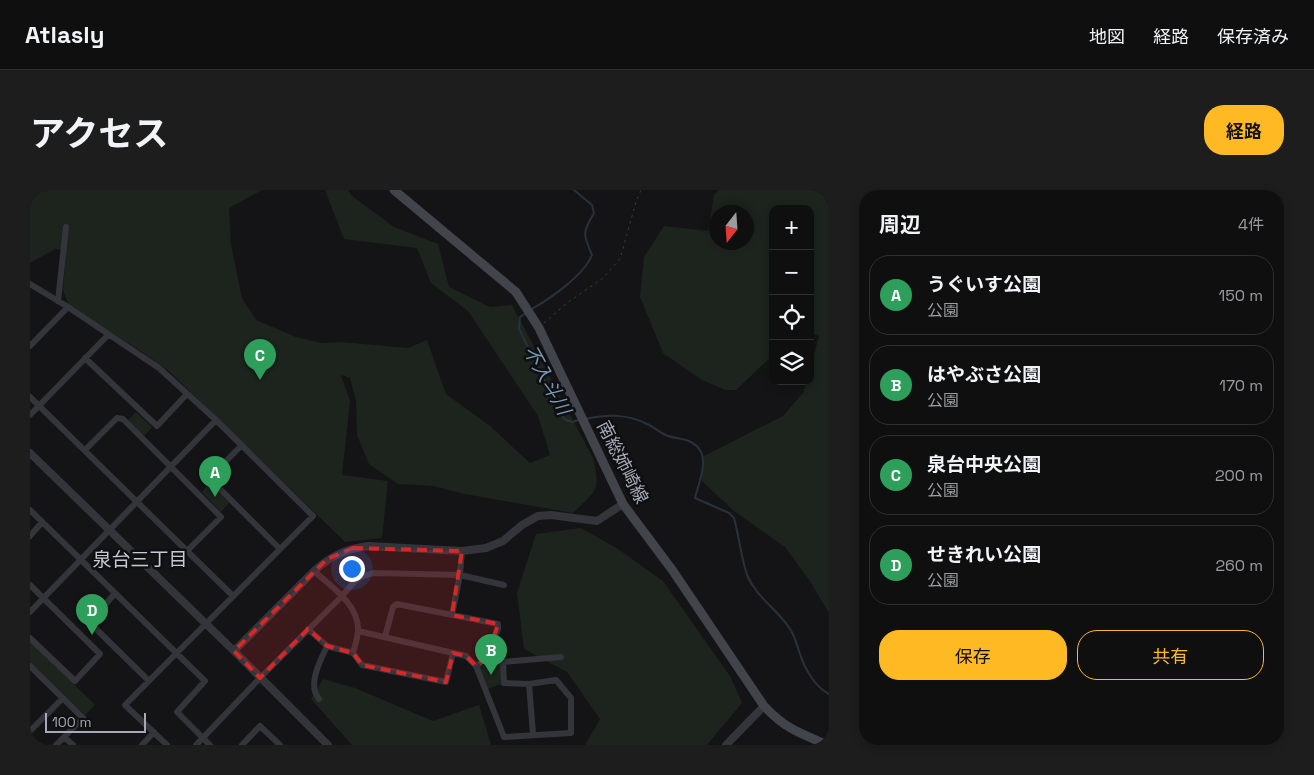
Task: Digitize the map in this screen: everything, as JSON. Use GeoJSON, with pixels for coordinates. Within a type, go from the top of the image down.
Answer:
{"type":"FeatureCollection","features":[{"type":"Feature","properties":{"kind":"main road","name":"南総姉崎線"},"geometry":{"type":"LineString","coordinates":[[394,190],[516,292],[539,328],[624,504],[673,571],[764,706],[779,722],[787,727],[828,745]]}},
{"type":"Feature","properties":{"kind":"street"},"geometry":{"type":"LineString","coordinates":[[58,300],[66,227]]}},
{"type":"Feature","properties":{"kind":"street"},"geometry":{"type":"LineString","coordinates":[[30,284],[58,300],[159,368],[216,420],[313,516],[125,705],[167,745]]}},
{"type":"Feature","properties":{"kind":"street"},"geometry":{"type":"LineString","coordinates":[[30,346],[68,307]]}},
{"type":"Feature","properties":{"kind":"street"},"geometry":{"type":"LineString","coordinates":[[30,415],[108,335]]}},
{"type":"Feature","properties":{"kind":"street"},"geometry":{"type":"LineString","coordinates":[[85,358],[157,426],[188,394]]}},
{"type":"Feature","properties":{"kind":"street"},"geometry":{"type":"LineString","coordinates":[[30,396],[234,596]]}},
{"type":"Feature","properties":{"kind":"street"},"geometry":{"type":"LineString","coordinates":[[85,450],[116,418],[123,419],[171,466],[221,517],[187,551]]}},
{"type":"Feature","properties":{"kind":"street"},"geometry":{"type":"LineString","coordinates":[[30,612],[216,420]]}},
{"type":"Feature","properties":{"kind":"street"},"geometry":{"type":"LineString","coordinates":[[242,445],[209,478],[280,549]]}},
{"type":"Feature","properties":{"kind":"street"},"geometry":{"type":"LineString","coordinates":[[30,453],[234,651],[324,743]]}},
{"type":"Feature","properties":{"kind":"street"},"geometry":{"type":"LineString","coordinates":[[234,651],[314,571],[327,559],[341,552],[368,546],[462,551],[486,548],[503,541],[522,525],[538,516],[597,520],[624,504]]}},
{"type":"Feature","properties":{"kind":"street"},"geometry":{"type":"LineString","coordinates":[[30,510],[205,681],[177,712],[210,745]]}},
{"type":"Feature","properties":{"kind":"street"},"geometry":{"type":"LineString","coordinates":[[30,536],[42,522]]}},
{"type":"Feature","properties":{"kind":"street"},"geometry":{"type":"LineString","coordinates":[[452,615],[460,575],[462,551]]}},
{"type":"Feature","properties":{"kind":"street"},"geometry":{"type":"LineString","coordinates":[[314,571],[352,607],[357,616],[358,631],[353,653]]}},
{"type":"Feature","properties":{"kind":"street"},"geometry":{"type":"LineString","coordinates":[[196,745],[308,628],[341,597],[354,581],[361,577],[372,574],[460,575],[504,585]]}},
{"type":"Feature","properties":{"kind":"street"},"geometry":{"type":"LineString","coordinates":[[30,585],[100,654],[75,681],[30,638]]}},
{"type":"Feature","properties":{"kind":"street"},"geometry":{"type":"LineString","coordinates":[[115,593],[90,623],[149,681]]}},
{"type":"Feature","properties":{"kind":"street"},"geometry":{"type":"LineString","coordinates":[[385,637],[393,607],[397,604],[498,624],[498,629],[487,658],[476,666]]}},
{"type":"Feature","properties":{"kind":"street"},"geometry":{"type":"LineString","coordinates":[[308,628],[326,646],[353,653],[362,666],[446,682],[453,653]]}},
{"type":"Feature","properties":{"kind":"street"},"geometry":{"type":"LineString","coordinates":[[358,631],[466,656],[476,666],[504,737],[571,733],[571,698],[556,680],[529,684],[504,683],[503,662],[561,657]]}},
{"type":"Feature","properties":{"kind":"street"},"geometry":{"type":"LineString","coordinates":[[319,699],[314,690],[316,676],[326,646]]}},
{"type":"Feature","properties":{"kind":"street"},"geometry":{"type":"LineString","coordinates":[[30,666],[83,718],[56,745]]}},
{"type":"Feature","properties":{"kind":"street"},"geometry":{"type":"LineString","coordinates":[[529,684],[533,734]]}},
{"type":"Feature","properties":{"kind":"street"},"geometry":{"type":"LineString","coordinates":[[30,731],[63,698]]}},
{"type":"Feature","properties":{"kind":"street"},"geometry":{"type":"LineString","coordinates":[[726,745],[764,706]]}},
{"type":"Feature","properties":{"kind":"street"},"geometry":{"type":"LineString","coordinates":[[242,745],[260,726],[280,745]]}},
{"type":"Feature","properties":{"kind":"street"},"geometry":{"type":"LineString","coordinates":[[142,745],[154,732]]}},
{"type":"Feature","properties":{"kind":"street"},"geometry":{"type":"LineString","coordinates":[[64,737],[74,745]]}},
{"type":"Feature","properties":{"kind":"path"},"geometry":{"type":"LineString","coordinates":[[539,328],[567,303],[603,278],[620,259],[641,190]]}},
{"type":"Feature","properties":{"kind":"highlighted area"},"geometry":{"type":"Polygon","coordinates":[[[353,548],[462,551],[452,615],[498,624],[487,658],[476,666],[466,656],[453,653],[446,682],[362,665],[353,653],[327,646],[308,629],[260,678],[234,651],[327,559],[353,548]]]}},
{"type":"Feature","properties":{"kind":"shaded area"},"geometry":{"type":"Polygon","coordinates":[[[30,190],[262,190],[229,208],[231,245],[242,298],[256,320],[296,337],[321,343],[340,342],[408,348],[427,340],[446,394],[490,426],[530,463],[550,455],[538,416],[468,311],[431,283],[417,248],[344,239],[325,190],[348,190],[352,196],[394,227],[438,244],[449,287],[490,307],[512,305],[593,458],[597,478],[595,489],[573,513],[465,494],[433,486],[398,484],[369,464],[357,435],[356,401],[350,378],[341,375],[350,401],[342,475],[388,481],[382,538],[345,542],[170,372],[141,351],[69,306],[63,290],[66,251],[55,249],[30,263],[30,190]]]}},
{"type":"Feature","properties":{"kind":"shaded area"},"geometry":{"type":"Polygon","coordinates":[[[719,190],[829,190],[829,613],[810,581],[785,547],[734,511],[702,481],[702,457],[783,416],[803,393],[806,385],[814,385],[814,354],[819,336],[814,334],[814,205],[769,205],[769,359],[736,390],[725,390],[702,380],[663,353],[640,297],[644,257],[664,226],[708,231],[709,225],[709,250],[754,250],[754,205],[712,205],[714,195],[719,190]]]}},
{"type":"Feature","properties":{"kind":"shaded area"},"geometry":{"type":"Polygon","coordinates":[[[136,412],[152,427],[144,436],[128,420],[136,412]]]}},
{"type":"Feature","properties":{"kind":"shaded area"},"geometry":{"type":"Polygon","coordinates":[[[209,483],[229,503],[221,512],[202,492],[209,483]]]}},
{"type":"Feature","properties":{"kind":"shaded area"},"geometry":{"type":"Polygon","coordinates":[[[581,528],[618,549],[663,581],[730,676],[742,703],[707,745],[585,745],[600,719],[567,672],[524,649],[517,593],[536,534],[581,528]]]}},
{"type":"Feature","properties":{"kind":"shaded area"},"geometry":{"type":"Polygon","coordinates":[[[30,641],[95,705],[85,715],[30,662],[30,641]]]}},
{"type":"Feature","properties":{"kind":"shaded area"},"geometry":{"type":"Polygon","coordinates":[[[503,662],[504,683],[485,690],[476,666],[503,662]]]}},
{"type":"Feature","properties":{"kind":"shaded area"},"geometry":{"type":"Polygon","coordinates":[[[323,679],[355,688],[433,721],[479,705],[491,745],[352,745],[311,699],[323,679]]]}},
{"type":"Feature","properties":{"kind":"waterway","name":"不入斗川"},"geometry":{"type":"LineString","coordinates":[[532,309],[575,278],[588,263],[592,255],[585,234],[587,225],[594,213],[592,205],[574,190]]}},
{"type":"Feature","properties":{"kind":"waterway","name":"不入斗川"},"geometry":{"type":"LineString","coordinates":[[526,313],[520,317],[519,329],[564,419],[572,422],[579,420]]}},
{"type":"Feature","properties":{"kind":"waterway","name":"不入斗川"},"geometry":{"type":"LineString","coordinates":[[586,419],[602,416],[632,418],[650,425],[668,436],[686,440],[698,447],[703,457],[703,463],[695,498],[729,513],[734,518],[745,568],[751,583],[790,629],[808,671],[819,687],[829,694]]}},
{"type":"Feature","properties":{"kind":"place","name":"泉台中央公園"},"geometry":{"type":"Point","coordinates":[260,380]}},
{"type":"Feature","properties":{"kind":"place","name":"うぐいす公園"},"geometry":{"type":"Point","coordinates":[215,497]}},
{"type":"Feature","properties":{"kind":"place","name":"せきれい公園"},"geometry":{"type":"Point","coordinates":[92,635]}},
{"type":"Feature","properties":{"kind":"place","name":"はやぶさ公園"},"geometry":{"type":"Point","coordinates":[491,675]}},
{"type":"Feature","properties":{"kind":"district","name":"泉台三丁目"},"geometry":{"type":"Point","coordinates":[140,559]}}]}
